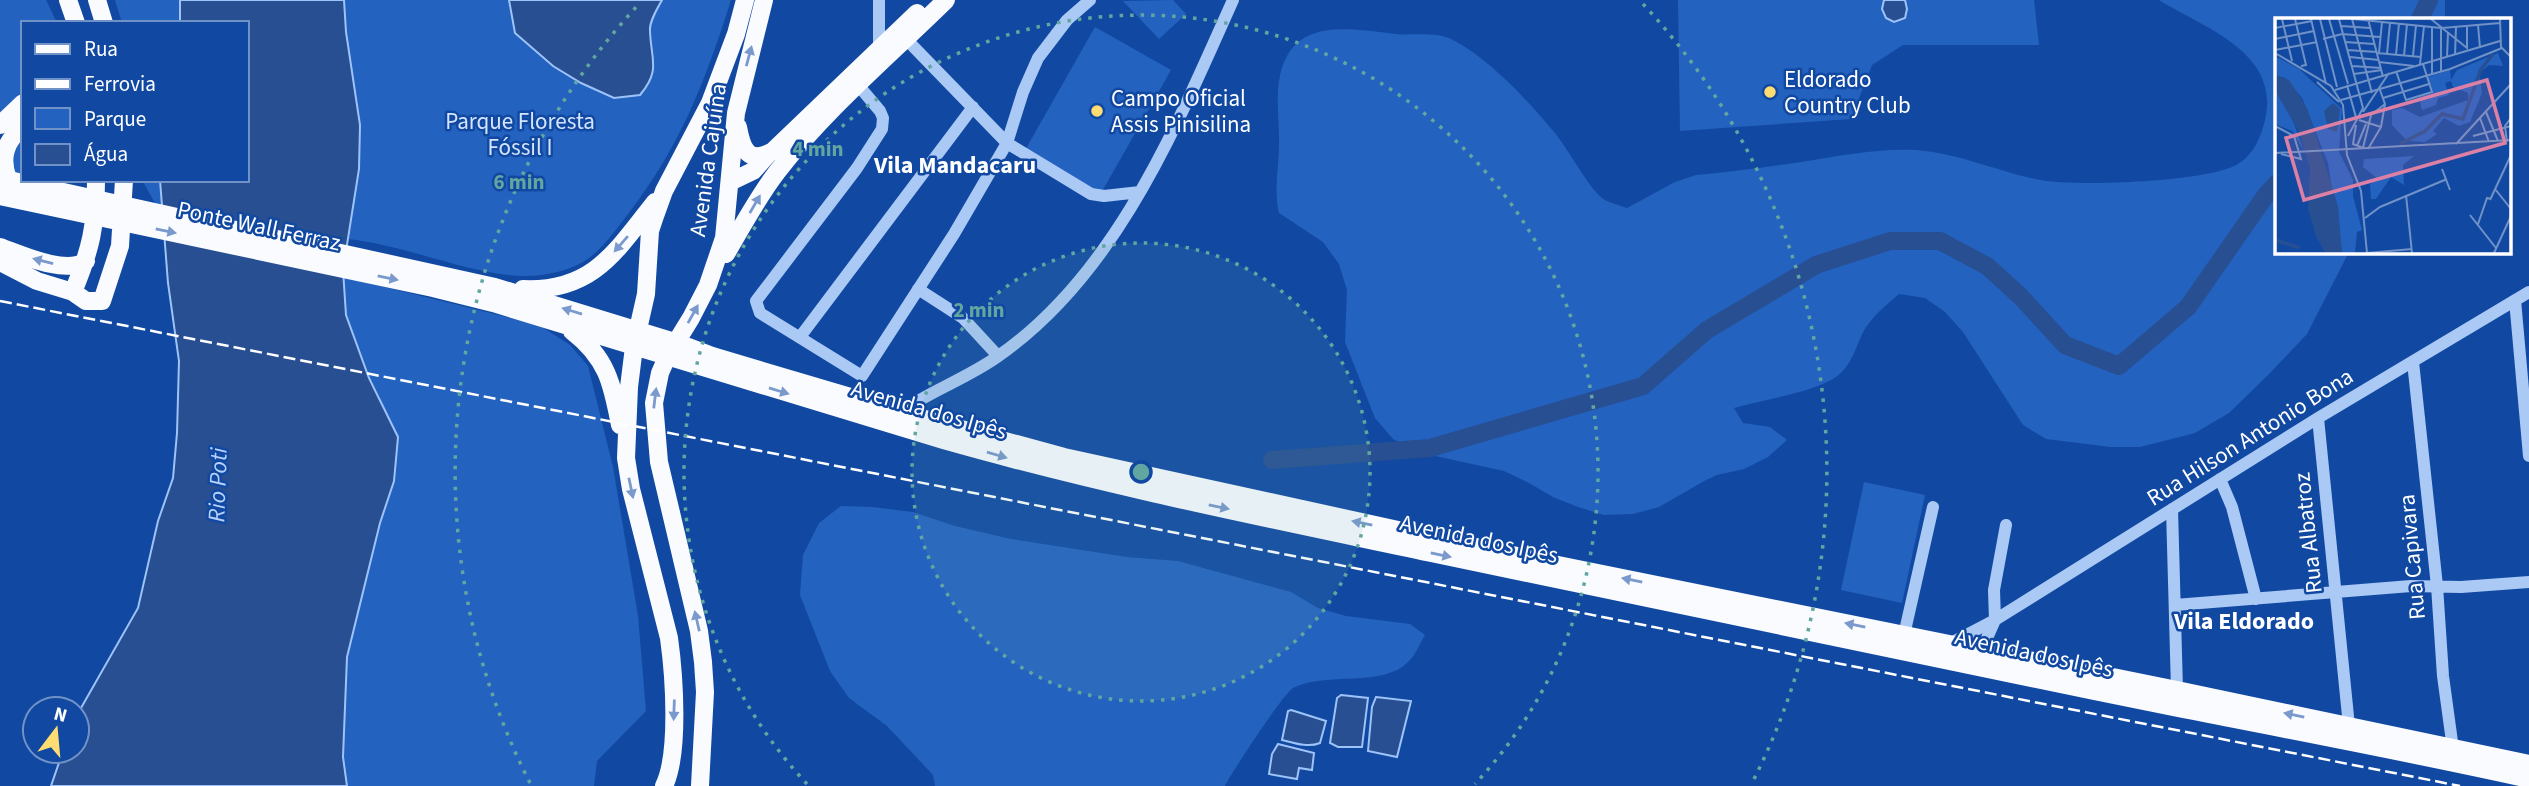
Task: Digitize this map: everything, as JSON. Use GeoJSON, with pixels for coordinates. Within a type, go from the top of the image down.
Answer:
{"type":"FeatureCollection","features":[{"type":"Feature","properties":{"kind":"main road"},"geometry":{"type":"LineString","coordinates":[[97,0],[103,21]]}},
{"type":"Feature","properties":{"kind":"main road","name":"Avenida Cajuína"},"geometry":{"type":"LineString","coordinates":[[626,458],[626,413],[636,339],[646,294],[650,230],[664,191],[714,94],[736,34],[745,0]]}},
{"type":"Feature","properties":{"kind":"main road","name":"Avenida Cajuína"},"geometry":{"type":"LineString","coordinates":[[699,783],[705,692],[704,662],[656,446],[654,403],[658,381],[671,350],[708,285],[724,238],[736,113],[764,0]]}},
{"type":"Feature","properties":{"kind":"main road"},"geometry":{"type":"LineString","coordinates":[[708,285],[761,194],[777,172],[849,88],[879,47],[930,0]]}},
{"type":"Feature","properties":{"kind":"main road"},"geometry":{"type":"LineString","coordinates":[[730,182],[753,171],[769,153],[906,39],[946,0]]}},
{"type":"Feature","properties":{"kind":"main road"},"geometry":{"type":"LineString","coordinates":[[0,125],[21,105]]}},
{"type":"Feature","properties":{"kind":"main road"},"geometry":{"type":"LineString","coordinates":[[736,113],[744,149],[754,156],[769,153]]}},
{"type":"Feature","properties":{"kind":"main road"},"geometry":{"type":"LineString","coordinates":[[3,190],[5,149],[9,140],[21,129]]}},
{"type":"Feature","properties":{"kind":"main road"},"geometry":{"type":"LineString","coordinates":[[73,292],[86,261],[96,224],[96,182]]}},
{"type":"Feature","properties":{"kind":"main road"},"geometry":{"type":"LineString","coordinates":[[0,262],[37,281],[73,292],[86,301],[102,301],[120,246],[124,182]]}},
{"type":"Feature","properties":{"kind":"main road","name":"Ponte Wall Ferraz"},"geometry":{"type":"LineString","coordinates":[[3,190],[77,203],[435,280]]}},
{"type":"Feature","properties":{"kind":"main road"},"geometry":{"type":"LineString","coordinates":[[495,287],[548,289],[569,285],[585,277],[618,247],[664,191]]}},
{"type":"Feature","properties":{"kind":"main road"},"geometry":{"type":"LineString","coordinates":[[0,247],[68,267],[86,261]]}},
{"type":"Feature","properties":{"kind":"main road","name":"Avenida dos Ipês"},"geometry":{"type":"LineString","coordinates":[[435,280],[495,287],[636,339],[1004,457],[1253,507]]}},
{"type":"Feature","properties":{"kind":"main road","name":"Avenida dos Ipês"},"geometry":{"type":"LineString","coordinates":[[435,280],[561,323],[636,339]]}},
{"type":"Feature","properties":{"kind":"main road"},"geometry":{"type":"LineString","coordinates":[[561,323],[587,342],[608,374],[631,489],[671,649],[673,734],[666,783]]}},
{"type":"Feature","properties":{"kind":"main road","name":"Avenida dos Ipês"},"geometry":{"type":"LineString","coordinates":[[671,350],[712,356],[900,412],[1283,514],[2427,750],[2453,749],[2529,764]]}},
{"type":"Feature","properties":{"kind":"main road","name":"Avenida dos Ipês"},"geometry":{"type":"LineString","coordinates":[[1555,572],[1905,635],[1948,652]]}},
{"type":"Feature","properties":{"kind":"main road","name":"Avenida dos Ipês"},"geometry":{"type":"LineString","coordinates":[[1984,660],[2177,690],[2349,726],[2529,779]]}},
{"type":"Feature","properties":{"kind":"street"},"geometry":{"type":"LineString","coordinates":[[879,0],[879,47]]}},
{"type":"Feature","properties":{"kind":"street"},"geometry":{"type":"LineString","coordinates":[[849,88],[880,111],[883,118],[882,129],[857,168],[757,296],[756,305],[760,313],[862,376],[954,234],[1007,143],[1023,92],[1038,58],[1067,20],[1090,0]]}},
{"type":"Feature","properties":{"kind":"street"},"geometry":{"type":"LineString","coordinates":[[900,412],[998,356],[1023,336],[1078,282],[1116,232],[1140,192],[1233,0]]}},
{"type":"Feature","properties":{"kind":"street"},"geometry":{"type":"LineString","coordinates":[[906,39],[1007,143],[1091,194],[1104,196],[1140,192]]}},
{"type":"Feature","properties":{"kind":"street"},"geometry":{"type":"LineString","coordinates":[[800,337],[973,107]]}},
{"type":"Feature","properties":{"kind":"street"},"geometry":{"type":"LineString","coordinates":[[918,289],[963,318],[998,356]]}},
{"type":"Feature","properties":{"kind":"street","name":"Rua Hilson Antonio Bona"},"geometry":{"type":"LineString","coordinates":[[1948,652],[2318,418],[2529,292]]}},
{"type":"Feature","properties":{"kind":"street"},"geometry":{"type":"LineString","coordinates":[[2515,300],[2529,456]]}},
{"type":"Feature","properties":{"kind":"street","name":"Rua Capivara"},"geometry":{"type":"LineString","coordinates":[[2413,362],[2453,749]]}},
{"type":"Feature","properties":{"kind":"street","name":"Rua Albatroz"},"geometry":{"type":"LineString","coordinates":[[2318,418],[2349,726]]}},
{"type":"Feature","properties":{"kind":"street"},"geometry":{"type":"LineString","coordinates":[[2220,479],[2231,507],[2256,599]]}},
{"type":"Feature","properties":{"kind":"street"},"geometry":{"type":"LineString","coordinates":[[1905,635],[1933,507]]}},
{"type":"Feature","properties":{"kind":"street"},"geometry":{"type":"LineString","coordinates":[[2172,509],[2177,690]]}},
{"type":"Feature","properties":{"kind":"street"},"geometry":{"type":"LineString","coordinates":[[1984,660],[1987,638],[1995,620],[1994,590],[2006,525]]}},
{"type":"Feature","properties":{"kind":"street"},"geometry":{"type":"LineString","coordinates":[[2175,605],[2529,582]]}},
{"type":"Feature","properties":{"kind":"green space"},"geometry":{"type":"Polygon","coordinates":[[[0,0],[46,0],[56,21],[21,21],[21,93],[0,113],[0,0]]]}},
{"type":"Feature","properties":{"kind":"green space"},"geometry":{"type":"Polygon","coordinates":[[[115,0],[180,0],[180,21],[121,21],[115,0]]]}},
{"type":"Feature","properties":{"kind":"green space","name":"Parque Floresta Fóssil I"},"geometry":{"type":"Polygon","coordinates":[[[339,0],[731,0],[701,86],[677,138],[628,214],[589,258],[571,268],[550,274],[508,275],[347,239],[348,278],[539,325],[570,345],[588,366],[613,467],[638,616],[646,711],[597,761],[594,786],[347,786],[343,757],[347,657],[380,523],[394,481],[380,397],[346,315],[339,0]]]}},
{"type":"Feature","properties":{"kind":"green space"},"geometry":{"type":"Polygon","coordinates":[[[1173,0],[1186,14],[1159,39],[1123,1],[1173,0]]]}},
{"type":"Feature","properties":{"kind":"green space","name":"Eldorado Country Club"},"geometry":{"type":"Polygon","coordinates":[[[1678,0],[2034,0],[2039,45],[1903,45],[1872,65],[1851,119],[1680,131],[1678,0]]]}},
{"type":"Feature","properties":{"kind":"green space"},"geometry":{"type":"Polygon","coordinates":[[[2159,0],[2445,0],[2445,18],[2275,18],[2275,254],[2348,254],[2307,334],[2229,413],[2195,433],[2140,447],[2111,447],[2046,439],[2023,425],[1963,332],[1945,312],[1925,298],[1899,294],[1869,323],[1854,354],[1842,372],[1833,379],[1807,390],[1734,408],[1743,423],[1770,427],[1787,440],[1768,457],[1744,469],[1706,480],[1659,507],[1633,514],[1604,515],[1553,497],[1504,471],[1417,452],[1393,439],[1375,418],[1345,342],[1347,290],[1339,264],[1323,242],[1279,213],[1278,90],[1283,66],[1291,49],[1303,38],[1318,32],[1336,29],[1424,34],[1453,40],[1481,58],[1533,108],[1602,198],[1627,208],[1675,182],[1696,175],[1887,150],[1932,152],[2025,177],[2057,182],[2110,183],[2172,179],[2223,170],[2244,160],[2253,150],[2265,120],[2267,96],[2262,76],[2250,60],[2217,32],[2159,0]]]}},
{"type":"Feature","properties":{"kind":"green space","name":"Campo Oficial Assis Pinisilina"},"geometry":{"type":"Polygon","coordinates":[[[1095,27],[1171,70],[1100,195],[1024,152],[1095,27]]]}},
{"type":"Feature","properties":{"kind":"green space"},"geometry":{"type":"Polygon","coordinates":[[[21,139],[21,176],[16,175],[11,167],[11,147],[21,139]]]}},
{"type":"Feature","properties":{"kind":"green space"},"geometry":{"type":"Polygon","coordinates":[[[143,182],[160,182],[164,219],[143,182]]]}},
{"type":"Feature","properties":{"kind":"green space"},"geometry":{"type":"Polygon","coordinates":[[[1864,482],[1925,495],[1902,603],[1841,590],[1864,482]]]}},
{"type":"Feature","properties":{"kind":"green space"},"geometry":{"type":"Polygon","coordinates":[[[841,506],[913,512],[955,526],[1011,539],[1127,557],[1178,561],[1291,592],[1318,608],[1346,616],[1410,624],[1425,635],[1411,659],[1397,670],[1369,677],[1322,680],[1293,688],[1269,718],[1225,786],[935,786],[933,775],[887,726],[849,698],[830,671],[800,595],[803,555],[819,523],[841,506]]]}},
{"type":"Feature","properties":{"kind":"water","name":"Rio Poti"},"geometry":{"type":"Polygon","coordinates":[[[180,0],[344,0],[360,125],[359,169],[343,270],[346,315],[369,378],[398,437],[394,481],[380,523],[347,657],[343,757],[347,786],[51,786],[58,765],[91,765],[91,695],[88,695],[138,608],[158,521],[173,478],[179,361],[168,283],[160,182],[248,182],[248,21],[180,21],[180,0]]]}},
{"type":"Feature","properties":{"kind":"water"},"geometry":{"type":"Polygon","coordinates":[[[509,0],[662,0],[650,27],[653,64],[651,79],[640,95],[614,98],[581,83],[553,66],[515,33],[509,0]]]}},
{"type":"Feature","properties":{"kind":"water"},"geometry":{"type":"Polygon","coordinates":[[[1884,0],[1905,0],[1905,18],[1894,22],[1886,18],[1882,9],[1884,0]]]}},
{"type":"Feature","properties":{"kind":"water"},"geometry":{"type":"Polygon","coordinates":[[[1341,695],[1368,698],[1362,747],[1338,747],[1330,743],[1337,698],[1341,695]]]}},
{"type":"Feature","properties":{"kind":"water"},"geometry":{"type":"Polygon","coordinates":[[[1376,697],[1411,701],[1397,757],[1368,751],[1372,707],[1376,697]]]}},
{"type":"Feature","properties":{"kind":"water"},"geometry":{"type":"Polygon","coordinates":[[[1288,711],[1326,721],[1320,743],[1306,745],[1282,740],[1288,711]]]}},
{"type":"Feature","properties":{"kind":"water"},"geometry":{"type":"Polygon","coordinates":[[[1278,744],[1314,753],[1312,770],[1299,768],[1297,779],[1269,774],[1272,754],[1278,744]]]}},
{"type":"Feature","properties":{"kind":"waterway"},"geometry":{"type":"LineString","coordinates":[[2420,18],[2429,0]]}},
{"type":"Feature","properties":{"kind":"waterway"},"geometry":{"type":"LineString","coordinates":[[1272,460],[1430,448],[1643,386],[1707,330],[1816,265],[1890,241],[1940,241],[1987,266],[2021,297],[2065,345],[2119,366],[2188,307],[2275,185]]}},
{"type":"Feature","properties":{"kind":"railway"},"geometry":{"type":"LineString","coordinates":[[0,301],[2460,786]]}},
{"type":"Feature","properties":{"kind":"place","name":"Eldorado Country Club"},"geometry":{"type":"Point","coordinates":[1770,92]}},
{"type":"Feature","properties":{"kind":"place","name":"Campo Oficial Assis Pinisilina"},"geometry":{"type":"Point","coordinates":[1097,111]}},
{"type":"Feature","properties":{"kind":"district","name":"Vila Mandacaru"},"geometry":{"type":"Point","coordinates":[955,165]}},
{"type":"Feature","properties":{"kind":"district","name":"Vila Eldorado"},"geometry":{"type":"Point","coordinates":[2244,621]}}]}
